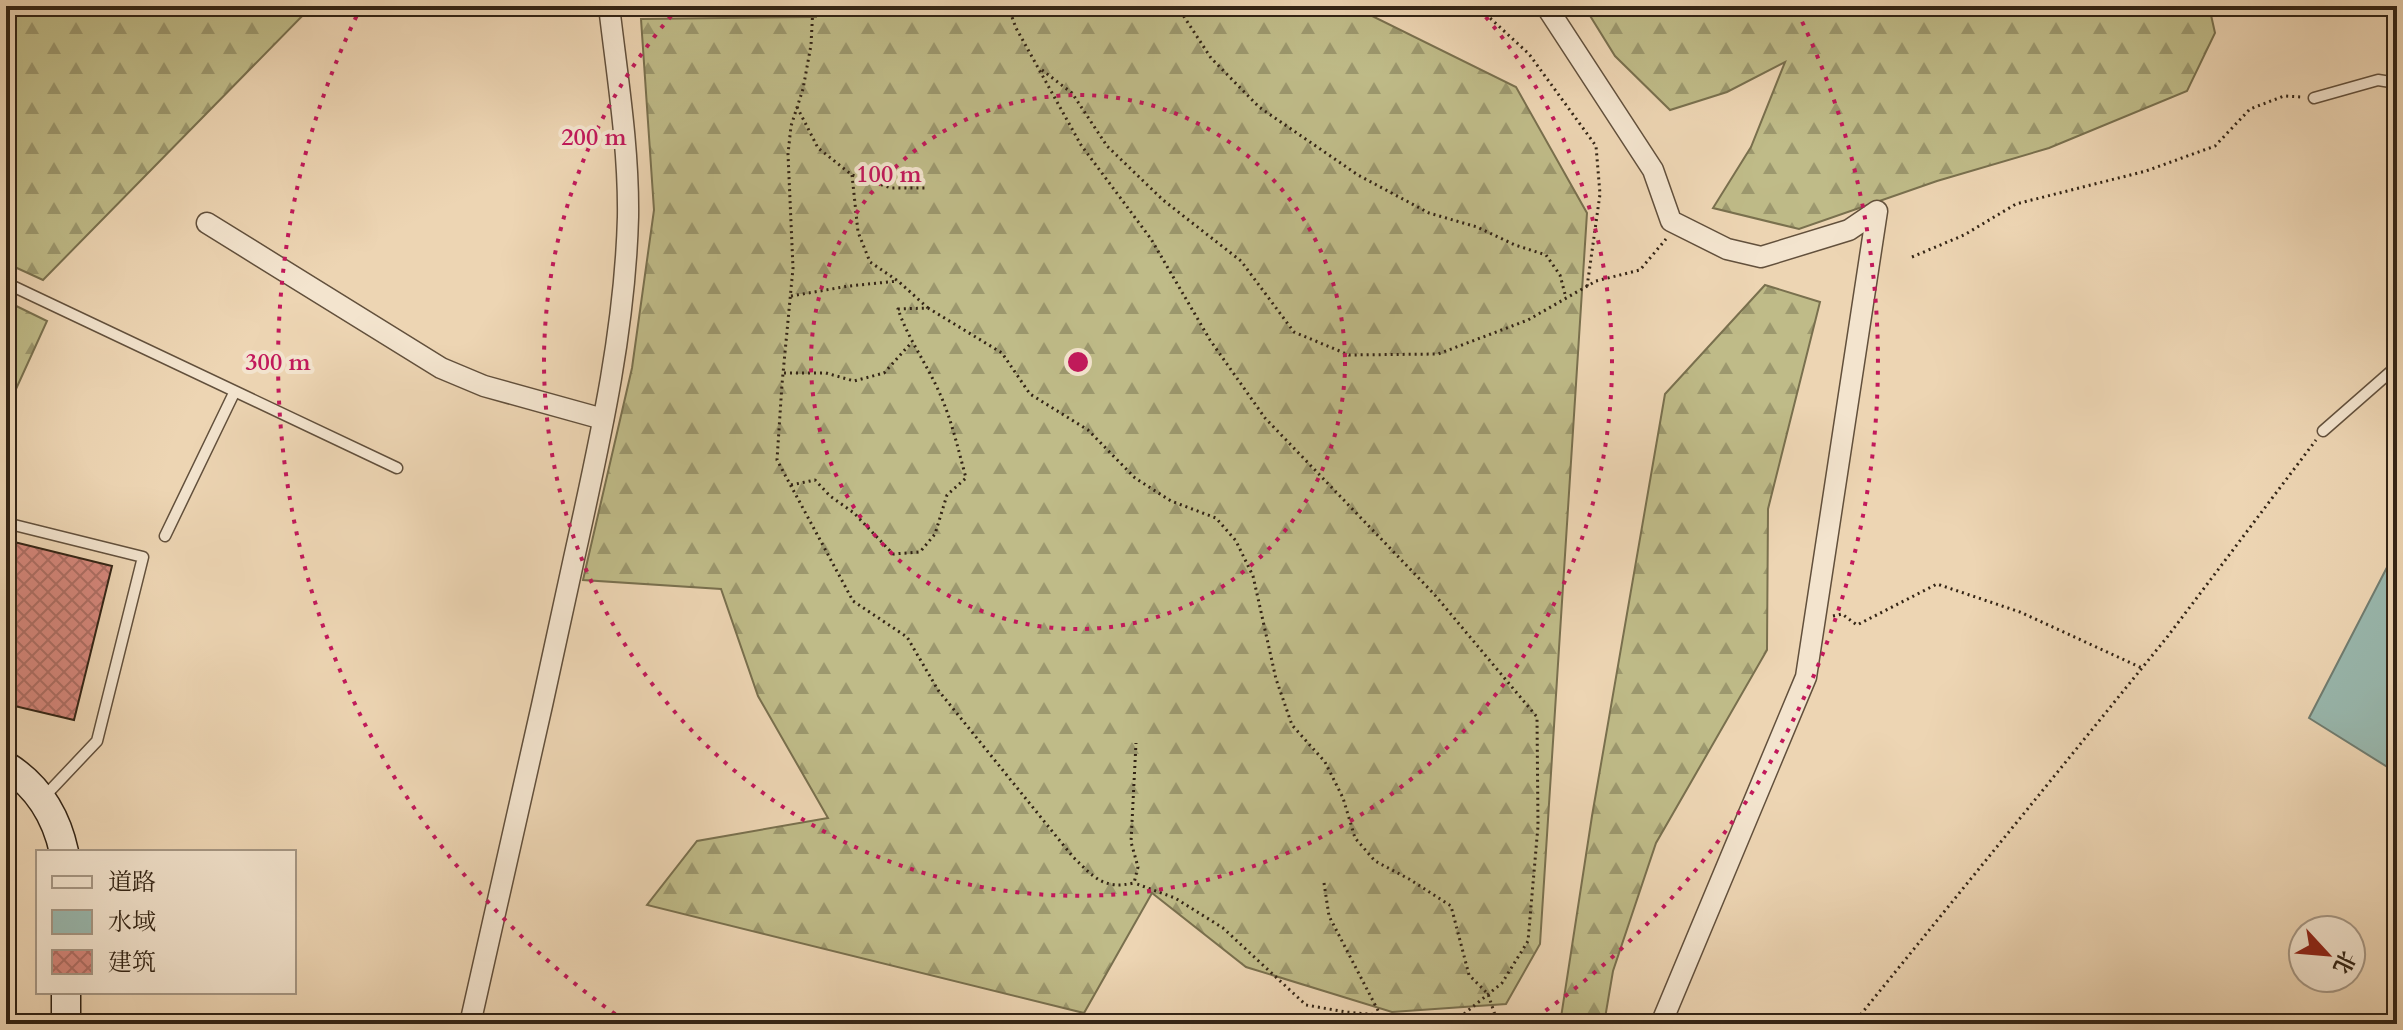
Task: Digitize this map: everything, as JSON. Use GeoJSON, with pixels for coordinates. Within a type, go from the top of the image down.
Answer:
{"type":"FeatureCollection","features":[{"type":"Feature","properties":{"kind":"main road"},"geometry":{"type":"LineString","coordinates":[[6,766],[42,799],[57,825],[63,850]]}},
{"type":"Feature","properties":{"kind":"main road"},"geometry":{"type":"LineString","coordinates":[[6,782],[30,804],[45,830],[50,850]]}},
{"type":"Feature","properties":{"kind":"main road"},"geometry":{"type":"LineString","coordinates":[[54,994],[54,1024]]}},
{"type":"Feature","properties":{"kind":"main road"},"geometry":{"type":"LineString","coordinates":[[66,994],[66,1024]]}},
{"type":"Feature","properties":{"kind":"street"},"geometry":{"type":"LineString","coordinates":[[470,1024],[603,419],[623,296],[628,215],[623,131],[609,6]]}},
{"type":"Feature","properties":{"kind":"street"},"geometry":{"type":"LineString","coordinates":[[1546,6],[1653,170],[1671,221],[1727,249],[1761,257],[1849,230],[1877,211],[1806,677],[1661,1024]]}},
{"type":"Feature","properties":{"kind":"street"},"geometry":{"type":"LineString","coordinates":[[207,223],[441,368],[484,386],[603,419]]}},
{"type":"Feature","properties":{"kind":"lane"},"geometry":{"type":"LineString","coordinates":[[2314,98],[2378,80],[2397,83]]}},
{"type":"Feature","properties":{"kind":"lane"},"geometry":{"type":"LineString","coordinates":[[6,283],[397,468]]}},
{"type":"Feature","properties":{"kind":"lane"},"geometry":{"type":"LineString","coordinates":[[2323,431],[2397,366]]}},
{"type":"Feature","properties":{"kind":"lane"},"geometry":{"type":"LineString","coordinates":[[165,536],[234,393]]}},
{"type":"Feature","properties":{"kind":"lane"},"geometry":{"type":"LineString","coordinates":[[6,523],[143,557],[97,741],[42,799]]}},
{"type":"Feature","properties":{"kind":"path"},"geometry":{"type":"LineString","coordinates":[[813,6],[811,45],[791,126],[788,154],[793,268],[777,460],[853,601],[907,637],[938,690],[1073,857],[1098,881],[1117,887],[1134,883],[1175,898],[1223,928],[1306,1005],[1454,1022],[1502,983],[1528,941],[1538,826],[1537,717],[1434,594],[1265,418],[1210,340],[1151,239],[1081,145],[1016,28],[1008,6]]}},
{"type":"Feature","properties":{"kind":"path"},"geometry":{"type":"LineString","coordinates":[[1177,6],[1211,58],[1259,107],[1358,175],[1429,213],[1477,227],[1546,255],[1560,275],[1566,298]]}},
{"type":"Feature","properties":{"kind":"path"},"geometry":{"type":"LineString","coordinates":[[1477,6],[1529,54],[1596,146],[1600,194],[1587,287]]}},
{"type":"Feature","properties":{"kind":"path"},"geometry":{"type":"LineString","coordinates":[[1039,68],[1072,93],[1107,146],[1163,200],[1241,261],[1294,332],[1349,355],[1438,354],[1528,320],[1596,281],[1640,270],[1678,225]]}},
{"type":"Feature","properties":{"kind":"path"},"geometry":{"type":"LineString","coordinates":[[1912,257],[1964,235],[2016,204],[2146,171],[2215,146],[2250,109],[2284,96],[2314,98]]}},
{"type":"Feature","properties":{"kind":"path"},"geometry":{"type":"LineString","coordinates":[[797,107],[818,148],[852,175],[891,188],[928,188]]}},
{"type":"Feature","properties":{"kind":"path"},"geometry":{"type":"LineString","coordinates":[[852,175],[858,232],[870,262],[898,281],[928,308],[1002,353],[1030,394],[1088,430],[1135,478],[1171,501],[1216,518],[1236,541],[1253,576],[1276,679],[1292,725],[1325,762],[1343,798],[1355,838],[1375,861],[1451,906],[1469,975],[1488,994],[1498,1024]]}},
{"type":"Feature","properties":{"kind":"path"},"geometry":{"type":"LineString","coordinates":[[791,296],[898,281]]}},
{"type":"Feature","properties":{"kind":"path"},"geometry":{"type":"LineString","coordinates":[[791,485],[815,480],[830,496],[854,513],[893,554],[920,552],[935,534],[947,495],[966,478],[939,391],[898,309],[928,308]]}},
{"type":"Feature","properties":{"kind":"path"},"geometry":{"type":"LineString","coordinates":[[783,373],[826,373],[854,381],[884,373],[912,342]]}},
{"type":"Feature","properties":{"kind":"path"},"geometry":{"type":"LineString","coordinates":[[1853,1024],[2142,668],[2323,431]]}},
{"type":"Feature","properties":{"kind":"path"},"geometry":{"type":"LineString","coordinates":[[1816,619],[1842,614],[1857,625],[1937,584],[2020,612],[2142,668]]}},
{"type":"Feature","properties":{"kind":"path"},"geometry":{"type":"LineString","coordinates":[[1134,883],[1138,867],[1131,842],[1136,743]]}},
{"type":"Feature","properties":{"kind":"path"},"geometry":{"type":"LineString","coordinates":[[1324,883],[1329,916],[1385,1024]]}},
{"type":"Feature","properties":{"kind":"green space"},"geometry":{"type":"Polygon","coordinates":[[[6,6],[312,6],[43,280],[6,263],[6,6]]]}},
{"type":"Feature","properties":{"kind":"green space"},"geometry":{"type":"Polygon","coordinates":[[[818,6],[1352,6],[1516,87],[1587,213],[1540,944],[1506,1004],[1392,1012],[1246,967],[1152,893],[1084,1013],[647,905],[697,841],[828,818],[758,696],[721,589],[583,580],[632,368],[654,210],[641,19],[816,17],[818,6]]]}},
{"type":"Feature","properties":{"kind":"green space"},"geometry":{"type":"Polygon","coordinates":[[[1584,6],[2209,6],[2215,33],[2187,91],[2049,148],[1937,181],[1799,229],[1713,208],[1751,147],[1785,62],[1727,92],[1670,110],[1615,56],[1584,6]]]}},
{"type":"Feature","properties":{"kind":"green space"},"geometry":{"type":"Polygon","coordinates":[[[1765,285],[1820,302],[1768,509],[1767,650],[1656,843],[1613,971],[1604,1024],[1560,1024],[1592,816],[1665,394],[1765,285]]]}},
{"type":"Feature","properties":{"kind":"green space"},"geometry":{"type":"Polygon","coordinates":[[[6,301],[47,321],[6,411],[6,301]]]}},
{"type":"Feature","properties":{"kind":"water"},"geometry":{"type":"Polygon","coordinates":[[[2397,548],[2397,773],[2309,718],[2397,548]]]}},
{"type":"Feature","properties":{"kind":"building"},"geometry":{"type":"Polygon","coordinates":[[[6,540],[112,566],[74,720],[6,704],[6,540]]]}}]}
